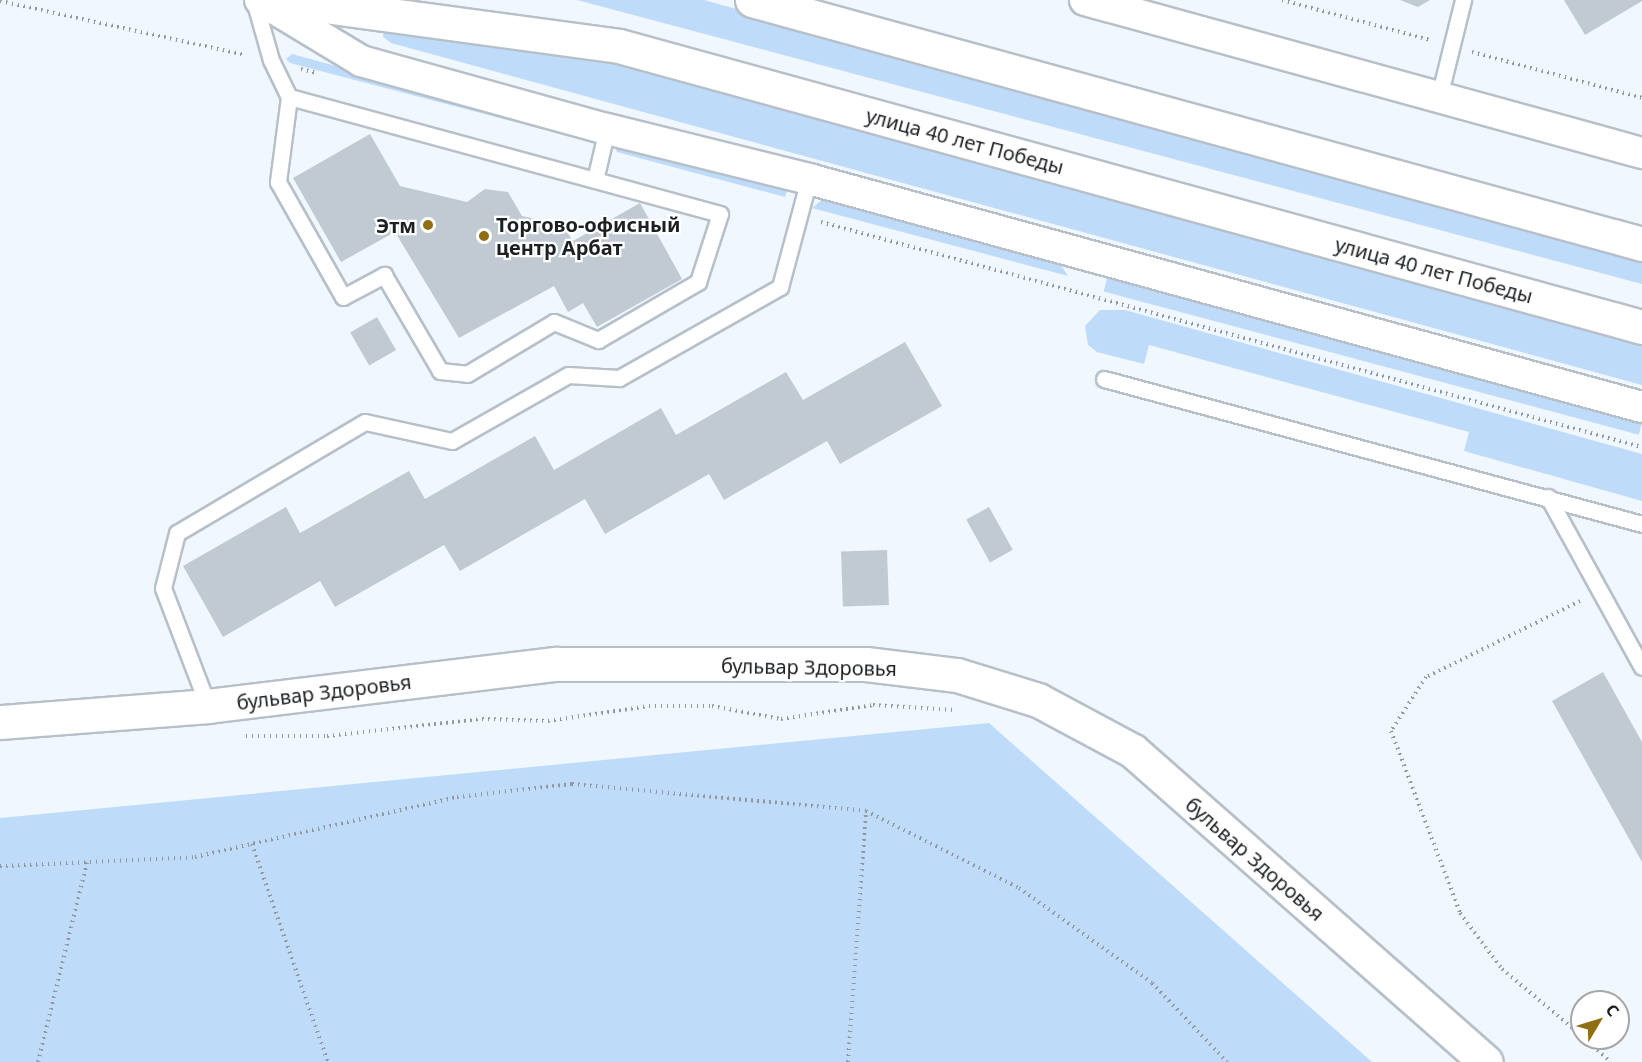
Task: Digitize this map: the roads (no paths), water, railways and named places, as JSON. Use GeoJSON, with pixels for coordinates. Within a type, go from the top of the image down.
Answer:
{"type":"FeatureCollection","features":[{"type":"Feature","properties":{"kind":"main road","name":"улица 40 лет Победы"},"geometry":{"type":"LineString","coordinates":[[280,0],[619,46],[1642,327]]}},
{"type":"Feature","properties":{"kind":"main road"},"geometry":{"type":"LineString","coordinates":[[752,0],[1642,244]]}},
{"type":"Feature","properties":{"kind":"main road","name":"бульвар Здоровья"},"geometry":{"type":"LineString","coordinates":[[0,722],[208,706],[555,664],[866,664],[957,675],[1038,700],[1132,751],[1486,1062]]}},
{"type":"Feature","properties":{"kind":"street"},"geometry":{"type":"LineString","coordinates":[[260,0],[361,61],[607,129],[809,179],[1642,407]]}},
{"type":"Feature","properties":{"kind":"street"},"geometry":{"type":"LineString","coordinates":[[1085,0],[1642,153]]}},
{"type":"Feature","properties":{"kind":"lane"},"geometry":{"type":"LineString","coordinates":[[255,0],[271,60],[289,97],[278,182],[343,297],[384,274],[440,371],[467,374],[554,322],[598,340],[698,282],[720,214],[289,97]]}},
{"type":"Feature","properties":{"kind":"lane"},"geometry":{"type":"LineString","coordinates":[[1439,97],[1463,0]]}},
{"type":"Feature","properties":{"kind":"lane"},"geometry":{"type":"LineString","coordinates":[[595,180],[607,129]]}},
{"type":"Feature","properties":{"kind":"lane"},"geometry":{"type":"LineString","coordinates":[[208,706],[163,588],[177,533],[365,422],[452,441],[568,375],[619,378],[780,287],[809,179]]}},
{"type":"Feature","properties":{"kind":"lane"},"geometry":{"type":"LineString","coordinates":[[1104,379],[1642,524]]}},
{"type":"Feature","properties":{"kind":"lane"},"geometry":{"type":"LineString","coordinates":[[1548,497],[1642,667]]}},
{"type":"Feature","properties":{"kind":"place","name":"Этм"},"geometry":{"type":"Point","coordinates":[428,225]}},
{"type":"Feature","properties":{"kind":"place","name":"Торгово-офисный центр Арбат"},"geometry":{"type":"Point","coordinates":[484,236]}}]}
